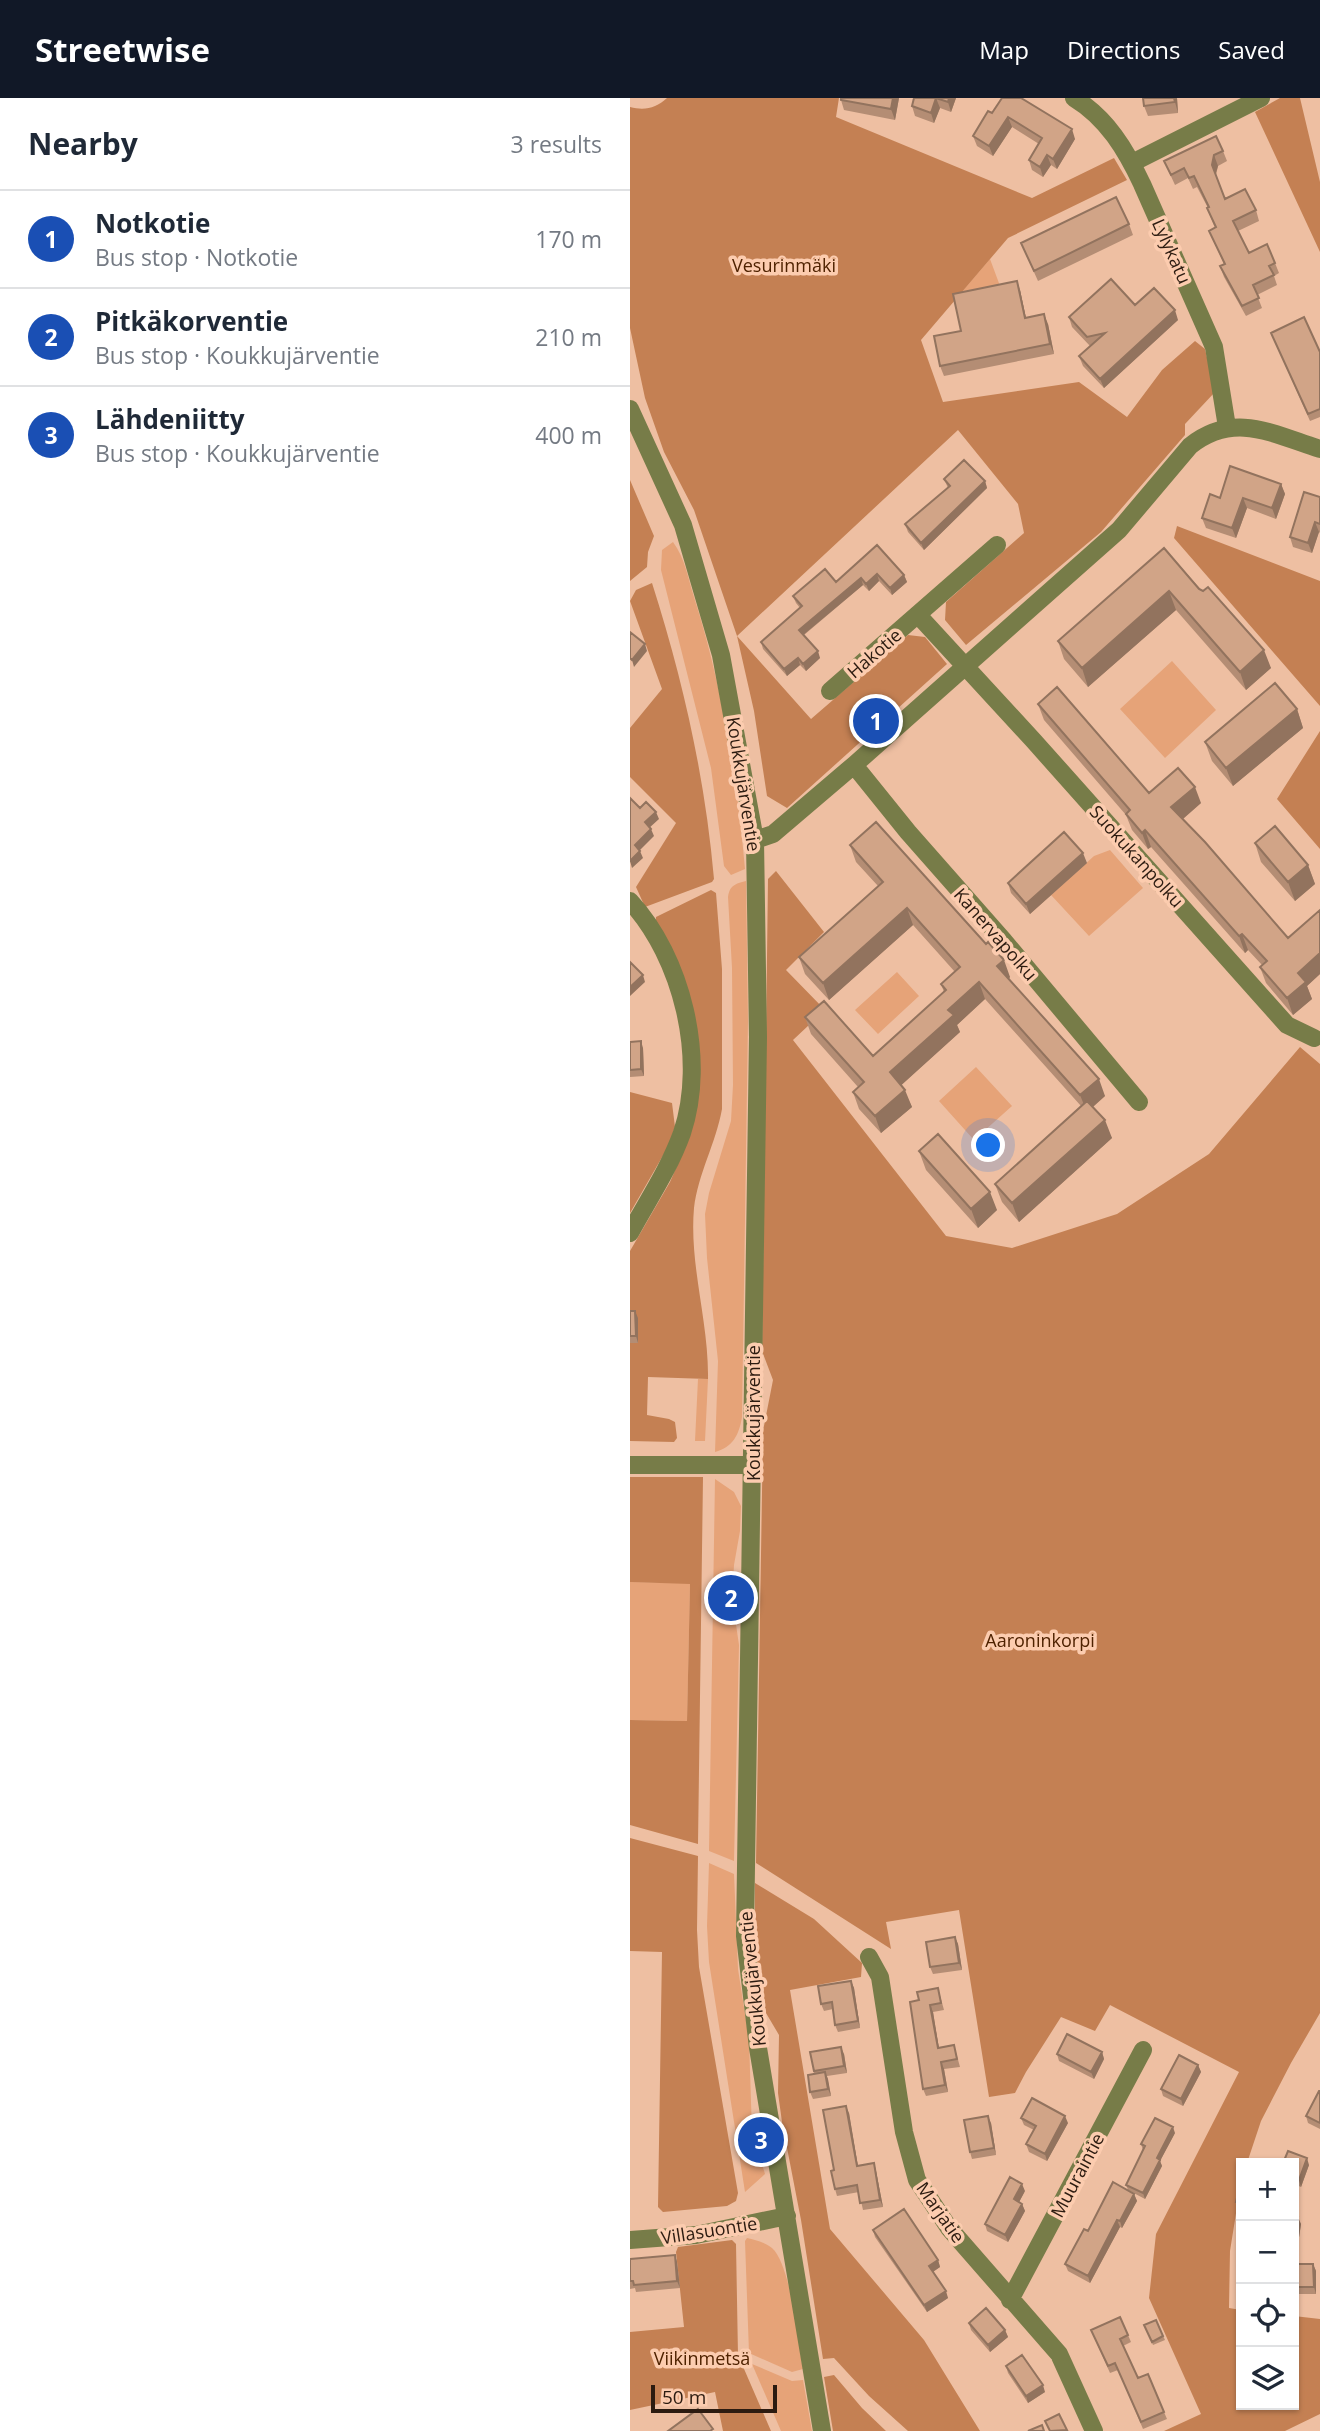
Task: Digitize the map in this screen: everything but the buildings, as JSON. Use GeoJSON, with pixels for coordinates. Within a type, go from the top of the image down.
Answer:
{"type":"FeatureCollection","features":[{"type":"Feature","properties":{"kind":"street","name":"Lylykatu"},"geometry":{"type":"LineString","coordinates":[[1074,98],[1101,117],[1132,163],[1214,347],[1227,427]]}},
{"type":"Feature","properties":{"kind":"street"},"geometry":{"type":"LineString","coordinates":[[1132,163],[1261,98]]}},
{"type":"Feature","properties":{"kind":"street","name":"Koukkujärventie"},"geometry":{"type":"LineString","coordinates":[[630,409],[683,525],[721,655],[755,840],[758,1037],[745,1936],[756,2034],[822,2431]]}},
{"type":"Feature","properties":{"kind":"street"},"geometry":{"type":"LineString","coordinates":[[755,840],[773,834],[1119,530],[1190,446],[1200,438],[1227,427],[1247,427],[1269,431],[1320,449]]}},
{"type":"Feature","properties":{"kind":"street","name":"Hakotie"},"geometry":{"type":"LineString","coordinates":[[830,691],[997,545]]}},
{"type":"Feature","properties":{"kind":"street","name":"Hakotie"},"geometry":{"type":"LineString","coordinates":[[918,615],[966,666]]}},
{"type":"Feature","properties":{"kind":"street","name":"Suokukanpolku"},"geometry":{"type":"LineString","coordinates":[[966,666],[1287,1025],[1314,1038]]}},
{"type":"Feature","properties":{"kind":"street","name":"Kanervapolku"},"geometry":{"type":"LineString","coordinates":[[854,765],[908,832],[1139,1101]]}},
{"type":"Feature","properties":{"kind":"street"},"geometry":{"type":"LineString","coordinates":[[630,901],[643,914],[677,983],[689,1032],[691,1080],[682,1131],[673,1155],[630,1233]]}},
{"type":"Feature","properties":{"kind":"street"},"geometry":{"type":"LineString","coordinates":[[630,1465],[753,1465]]}},
{"type":"Feature","properties":{"kind":"street","name":"Marjatie"},"geometry":{"type":"LineString","coordinates":[[869,1957],[880,1978],[904,2132],[917,2180],[948,2228],[1059,2354],[1094,2431]]}},
{"type":"Feature","properties":{"kind":"street","name":"Muuraintie"},"geometry":{"type":"LineString","coordinates":[[1010,2300],[1143,2050]]}},
{"type":"Feature","properties":{"kind":"street","name":"Villasuontie"},"geometry":{"type":"LineString","coordinates":[[630,2240],[696,2235],[787,2216]]}},
{"type":"Feature","properties":{"kind":"shaded area"},"geometry":{"type":"Polygon","coordinates":[[[990,259],[1003,294],[955,300],[990,259]]]}},
{"type":"Feature","properties":{"kind":"shaded area"},"geometry":{"type":"Polygon","coordinates":[[[673,542],[683,561],[704,630],[727,732],[745,869],[731,875],[724,866],[711,768],[661,570],[662,550],[673,542]]]}},
{"type":"Feature","properties":{"kind":"shaded area"},"geometry":{"type":"Polygon","coordinates":[[[1172,661],[1216,710],[1165,758],[1120,709],[1172,661]]]}},
{"type":"Feature","properties":{"kind":"shaded area"},"geometry":{"type":"Polygon","coordinates":[[[1110,850],[1143,888],[1089,936],[1051,895],[1094,856],[1110,850]]]}},
{"type":"Feature","properties":{"kind":"shaded area"},"geometry":{"type":"Polygon","coordinates":[[[746,881],[748,1021],[742,1417],[734,1439],[715,1452],[718,1361],[705,1214],[731,1121],[732,968],[728,897],[734,886],[746,881]]]}},
{"type":"Feature","properties":{"kind":"shaded area"},"geometry":{"type":"Polygon","coordinates":[[[897,972],[919,996],[878,1034],[855,1010],[897,972]]]}},
{"type":"Feature","properties":{"kind":"shaded area"},"geometry":{"type":"Polygon","coordinates":[[[976,1067],[1012,1106],[974,1140],[939,1101],[976,1067]]]}},
{"type":"Feature","properties":{"kind":"shaded area"},"geometry":{"type":"Polygon","coordinates":[[[698,1379],[708,1379],[705,1441],[695,1441],[698,1379]]]}},
{"type":"Feature","properties":{"kind":"shaded area"},"geometry":{"type":"Polygon","coordinates":[[[715,1479],[734,1492],[741,1506],[732,1597],[739,1645],[734,1861],[709,1851],[715,1479]]]}},
{"type":"Feature","properties":{"kind":"shaded area"},"geometry":{"type":"Polygon","coordinates":[[[630,1582],[690,1583],[687,1721],[630,1720],[630,1582]]]}},
{"type":"Feature","properties":{"kind":"shaded area"},"geometry":{"type":"Polygon","coordinates":[[[709,1863],[734,1874],[738,1969],[749,2040],[752,2132],[765,2174],[745,2192],[709,1962],[709,1863]]]}},
{"type":"Feature","properties":{"kind":"shaded area"},"geometry":{"type":"Polygon","coordinates":[[[747,2238],[769,2246],[779,2257],[789,2287],[803,2369],[792,2372],[749,2353],[747,2238]]]}},
{"type":"Feature","properties":{"kind":"shaded area"},"geometry":{"type":"Polygon","coordinates":[[[752,2364],[792,2381],[803,2380],[812,2431],[781,2431],[752,2364]]]}},
{"type":"Feature","properties":{"kind":"green space","name":"Vesurinmäki"},"geometry":{"type":"Polygon","coordinates":[[[667,98],[839,98],[836,117],[1032,198],[1114,158],[1127,180],[1008,238],[921,340],[943,402],[1079,382],[1127,417],[1162,370],[1195,341],[1205,349],[1215,392],[1185,424],[1185,435],[1101,532],[966,645],[945,620],[946,602],[1024,533],[1018,504],[958,430],[737,636],[694,510],[664,452],[645,398],[630,328],[630,107],[650,108],[667,98]]]}},
{"type":"Feature","properties":{"kind":"green space"},"geometry":{"type":"Polygon","coordinates":[[[1280,98],[1300,98],[1320,182],[1320,252],[1255,112],[1280,98]]]}},
{"type":"Feature","properties":{"kind":"green space"},"geometry":{"type":"Polygon","coordinates":[[[630,480],[654,536],[648,552],[647,567],[630,581],[630,480]]]}},
{"type":"Feature","properties":{"kind":"green space"},"geometry":{"type":"Polygon","coordinates":[[[1177,526],[1320,581],[1320,706],[1174,538],[1177,526]]]}},
{"type":"Feature","properties":{"kind":"green space"},"geometry":{"type":"Polygon","coordinates":[[[652,583],[673,656],[699,766],[714,879],[645,907],[636,887],[676,823],[630,777],[630,728],[662,689],[630,601],[636,590],[652,583]]]}},
{"type":"Feature","properties":{"kind":"green space"},"geometry":{"type":"Polygon","coordinates":[[[908,635],[925,637],[947,664],[787,808],[767,796],[754,711],[737,636],[811,719],[908,635]]]}},
{"type":"Feature","properties":{"kind":"green space"},"geometry":{"type":"Polygon","coordinates":[[[1320,731],[1320,849],[1277,799],[1320,731]]]}},
{"type":"Feature","properties":{"kind":"green space","name":"Aaroninkorpi"},"geometry":{"type":"Polygon","coordinates":[[[776,871],[824,932],[786,970],[825,1010],[793,1040],[946,1236],[1012,1248],[1117,1214],[1209,1154],[1300,1047],[1320,1064],[1320,2013],[1261,2121],[1249,2158],[1236,2158],[1236,2213],[1230,2251],[1229,2308],[1236,2309],[1236,2410],[1299,2410],[1299,2317],[1320,2319],[1320,2414],[1285,2431],[1164,2431],[1201,2414],[1149,2298],[1156,2234],[1239,2072],[1110,2005],[1095,2031],[1061,2017],[1015,2093],[989,2097],[959,1910],[886,1922],[891,1949],[756,1863],[763,1431],[773,1380],[762,1351],[768,879],[776,871]]]}},
{"type":"Feature","properties":{"kind":"green space"},"geometry":{"type":"Polygon","coordinates":[[[711,890],[716,893],[722,969],[722,1109],[696,1195],[693,1229],[696,1272],[706,1336],[708,1379],[648,1377],[647,1415],[675,1422],[677,1438],[674,1442],[630,1441],[630,1251],[670,1182],[683,1152],[698,1072],[656,917],[711,890]]]}},
{"type":"Feature","properties":{"kind":"green space"},"geometry":{"type":"Polygon","coordinates":[[[630,1092],[672,1103],[675,1127],[669,1145],[630,1213],[630,1092]]]}},
{"type":"Feature","properties":{"kind":"green space"},"geometry":{"type":"Polygon","coordinates":[[[630,1477],[703,1477],[698,1844],[630,1825],[630,1720],[687,1721],[690,1584],[630,1582],[630,1477]]]}},
{"type":"Feature","properties":{"kind":"green space"},"geometry":{"type":"Polygon","coordinates":[[[630,1838],[698,1856],[699,1967],[738,2193],[736,2201],[727,2206],[663,2212],[658,2207],[662,1952],[630,1951],[630,1838]]]}},
{"type":"Feature","properties":{"kind":"green space"},"geometry":{"type":"Polygon","coordinates":[[[755,1883],[814,1919],[862,1963],[861,1977],[790,1990],[830,2229],[924,2340],[980,2431],[908,2431],[869,2396],[834,2358],[823,2359],[778,2093],[779,2035],[759,1994],[755,1883]]]}},
{"type":"Feature","properties":{"kind":"green space","name":"Viikinmetsä"},"geometry":{"type":"Polygon","coordinates":[[[732,2240],[736,2244],[738,2355],[771,2431],[723,2431],[715,2392],[630,2410],[630,2332],[684,2327],[676,2252],[678,2247],[732,2240]]]}},
{"type":"Feature","properties":{"kind":"green space"},"geometry":{"type":"Polygon","coordinates":[[[834,2375],[886,2431],[833,2431],[824,2377],[834,2375]]]}},
{"type":"Feature","properties":{"kind":"place","name":"Notkotie"},"geometry":{"type":"Point","coordinates":[876,721]}},
{"type":"Feature","properties":{"kind":"place","name":"Pitkäkorventie"},"geometry":{"type":"Point","coordinates":[731,1598]}},
{"type":"Feature","properties":{"kind":"place","name":"Lähdeniitty"},"geometry":{"type":"Point","coordinates":[761,2140]}}]}
